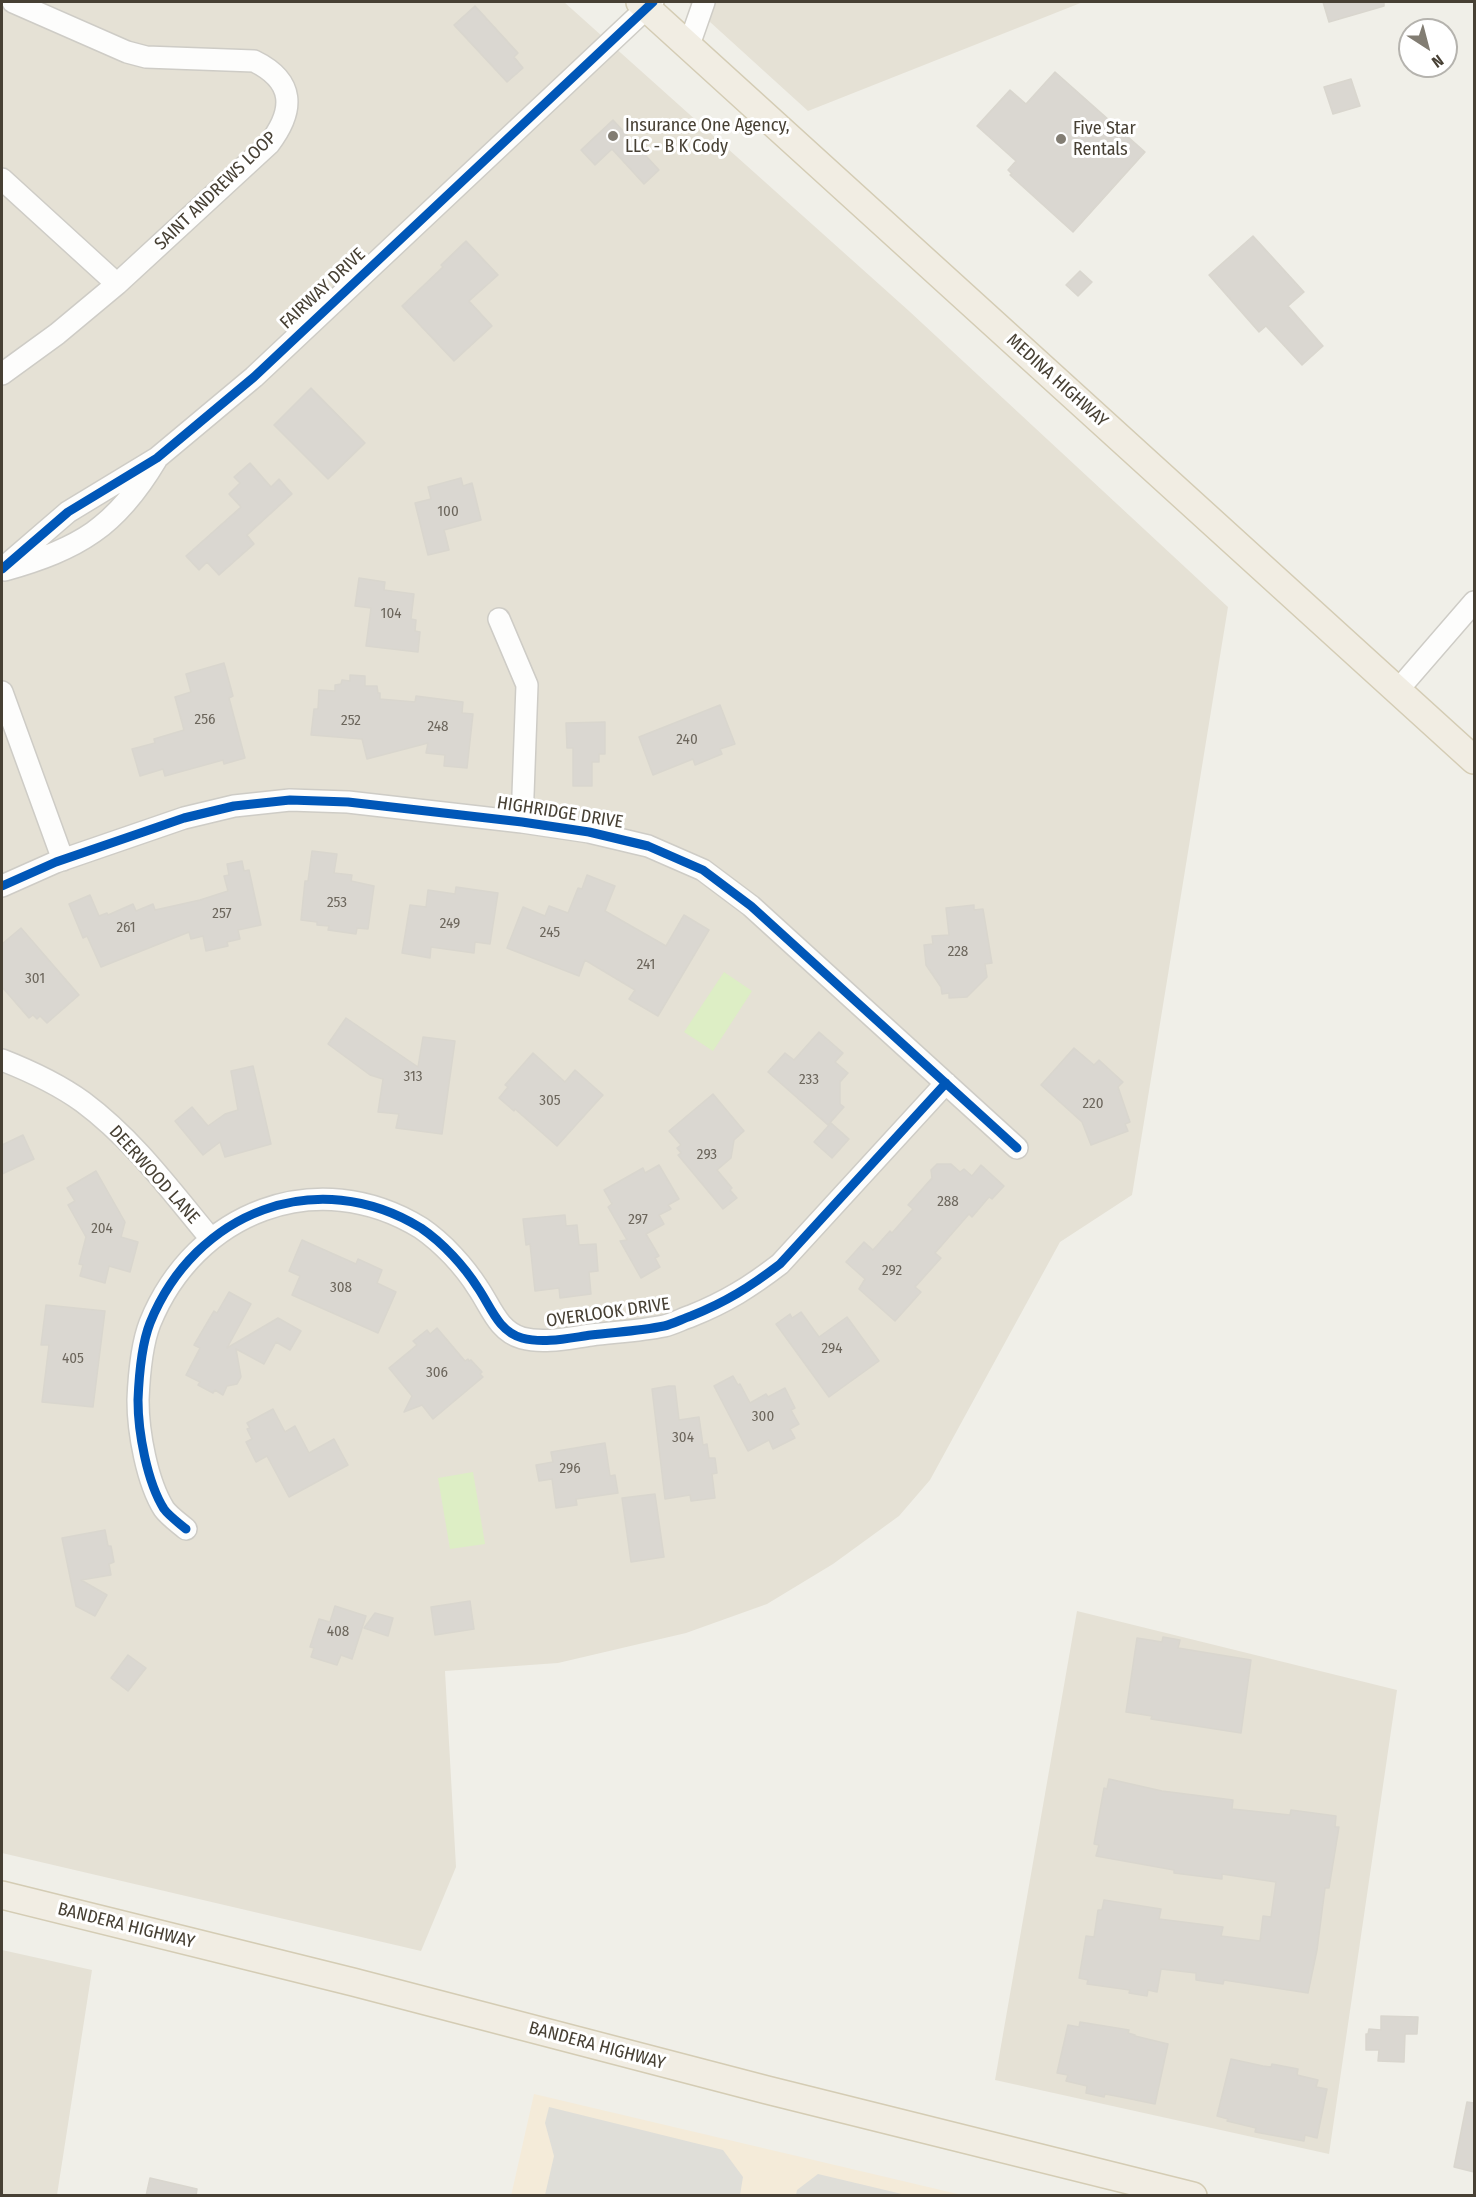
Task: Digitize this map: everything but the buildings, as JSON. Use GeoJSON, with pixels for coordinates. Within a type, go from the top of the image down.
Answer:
{"type":"FeatureCollection","features":[{"type":"Feature","properties":{"kind":"main road","name":"MEDINA HIGHWAY"},"geometry":{"type":"LineString","coordinates":[[647,4],[689,45],[1474,760]]}},
{"type":"Feature","properties":{"kind":"main road","name":"BANDERA HIGHWAY"},"geometry":{"type":"LineString","coordinates":[[2,1895],[1193,2196]]}},
{"type":"Feature","properties":{"kind":"street","name":"SAINT ANDREWS LOOP"},"geometry":{"type":"LineString","coordinates":[[2,374],[57,334],[117,284],[269,144],[281,128],[287,111],[287,94],[280,79],[268,68],[254,61],[146,57],[127,52],[13,2]]}},
{"type":"Feature","properties":{"kind":"street"},"geometry":{"type":"LineString","coordinates":[[689,45],[704,2]]}},
{"type":"Feature","properties":{"kind":"street","name":"FAIRWAY DRIVE"},"geometry":{"type":"LineString","coordinates":[[2,570],[68,512],[157,458],[254,377],[647,4]]}},
{"type":"Feature","properties":{"kind":"street"},"geometry":{"type":"LineString","coordinates":[[2,178],[117,284]]}},
{"type":"Feature","properties":{"kind":"street","name":"FAIRWAY DRIVE"},"geometry":{"type":"LineString","coordinates":[[2,570],[45,559],[89,536],[110,521],[142,484],[157,458]]}},
{"type":"Feature","properties":{"kind":"street"},"geometry":{"type":"LineString","coordinates":[[1397,691],[1474,602]]}},
{"type":"Feature","properties":{"kind":"street"},"geometry":{"type":"LineString","coordinates":[[499,619],[527,685],[522,822]]}},
{"type":"Feature","properties":{"kind":"street"},"geometry":{"type":"LineString","coordinates":[[2,692],[63,860]]}},
{"type":"Feature","properties":{"kind":"street","name":"HIGHRIDGE DRIVE"},"geometry":{"type":"LineString","coordinates":[[2,886],[63,860],[184,818],[234,806],[290,800],[348,802],[522,822],[589,832],[648,846],[703,870],[751,906],[1017,1148]]}},
{"type":"Feature","properties":{"kind":"street","name":"DEERWOOD LANE"},"geometry":{"type":"LineString","coordinates":[[2,1060],[40,1076],[73,1096],[116,1129],[147,1161],[211,1239]]}},
{"type":"Feature","properties":{"kind":"street","name":"OVERLOOK DRIVE"},"geometry":{"type":"LineString","coordinates":[[186,1528],[165,1510],[153,1484],[144,1451],[138,1412],[139,1370],[150,1323],[173,1280],[211,1239],[248,1214],[294,1200],[339,1199],[382,1210],[422,1229],[454,1256],[508,1332],[524,1339],[550,1340],[666,1325],[712,1308],[748,1289],[780,1264],[946,1083]]}},
{"type":"Feature","properties":{"kind":"shaded area"},"geometry":{"type":"Polygon","coordinates":[[[2,2],[564,2],[909,311],[1228,607],[1132,1195],[1060,1242],[930,1480],[899,1516],[833,1564],[767,1604],[686,1633],[558,1663],[445,1671],[456,1867],[421,1951],[2,1853],[2,2]]]}},
{"type":"Feature","properties":{"kind":"shaded area"},"geometry":{"type":"Polygon","coordinates":[[[688,2],[1083,2],[808,111],[688,2]]]}},
{"type":"Feature","properties":{"kind":"shaded area"},"geometry":{"type":"Polygon","coordinates":[[[1077,1611],[1397,1690],[1329,2154],[995,2080],[1077,1611]]]}},
{"type":"Feature","properties":{"kind":"shaded area"},"geometry":{"type":"Polygon","coordinates":[[[2,1950],[92,1970],[57,2195],[2,2195],[2,1950]]]}},
{"type":"Feature","properties":{"kind":"shaded area"},"geometry":{"type":"Polygon","coordinates":[[[534,2094],[962,2195],[511,2196],[534,2094]]]}},
{"type":"Feature","properties":{"kind":"shaded area"},"geometry":{"type":"Polygon","coordinates":[[[549,2107],[723,2150],[743,2177],[740,2195],[545,2195],[554,2156],[545,2123],[549,2107]]]}},
{"type":"Feature","properties":{"kind":"shaded area"},"geometry":{"type":"Polygon","coordinates":[[[818,2174],[906,2195],[796,2195],[797,2190],[818,2174]]]}},
{"type":"Feature","properties":{"kind":"green space"},"geometry":{"type":"Polygon","coordinates":[[[724,972],[752,991],[713,1051],[684,1032],[724,972]]]}},
{"type":"Feature","properties":{"kind":"green space"},"geometry":{"type":"Polygon","coordinates":[[[473,1472],[485,1544],[450,1549],[438,1478],[473,1472]]]}},
{"type":"Feature","properties":{"kind":"cycle path"},"geometry":{"type":"LineString","coordinates":[[2,569],[68,512],[157,458],[254,377],[653,2]]}},
{"type":"Feature","properties":{"kind":"cycle path"},"geometry":{"type":"LineString","coordinates":[[2,886],[56,862],[184,818],[234,806],[290,800],[348,802],[522,822],[589,832],[648,846],[703,870],[751,906],[1017,1148]]}},
{"type":"Feature","properties":{"kind":"cycle path"},"geometry":{"type":"LineString","coordinates":[[186,1529],[164,1509],[148,1471],[138,1413],[141,1361],[150,1323],[170,1284],[197,1252],[228,1227],[263,1210],[301,1201],[341,1200],[381,1209],[421,1228],[445,1248],[460,1263],[496,1318],[514,1335],[530,1340],[565,1339],[664,1326],[704,1311],[727,1299],[780,1264],[946,1083]]}},
{"type":"Feature","properties":{"kind":"place","name":"Insurance One Agency, LLC - B K Cody"},"geometry":{"type":"Point","coordinates":[613,136]}},
{"type":"Feature","properties":{"kind":"place","name":"Five Star Rentals"},"geometry":{"type":"Point","coordinates":[1061,139]}}]}
